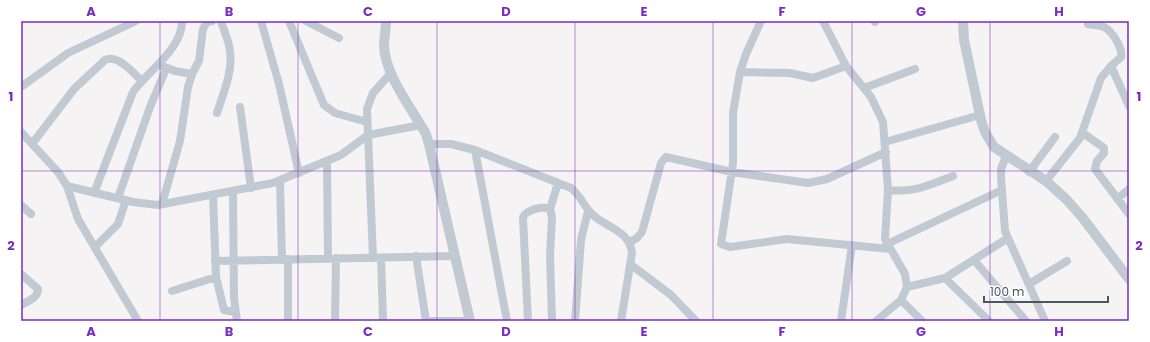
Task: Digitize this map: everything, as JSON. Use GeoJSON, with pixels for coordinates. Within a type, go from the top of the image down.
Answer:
{"type":"FeatureCollection","features":[{"type":"Feature","properties":{"kind":"street"},"geometry":{"type":"LineString","coordinates":[[21,87],[68,53],[136,21]]}},
{"type":"Feature","properties":{"kind":"street"},"geometry":{"type":"LineString","coordinates":[[95,247],[118,224],[122,199],[150,107],[163,66],[177,38],[182,21]]}},
{"type":"Feature","properties":{"kind":"street"},"geometry":{"type":"LineString","coordinates":[[162,204],[180,141],[188,87],[192,74],[199,61],[203,29],[207,22],[212,21]]}},
{"type":"Feature","properties":{"kind":"street"},"geometry":{"type":"LineString","coordinates":[[217,113],[228,78],[231,60],[230,50],[221,21]]}},
{"type":"Feature","properties":{"kind":"street"},"geometry":{"type":"LineString","coordinates":[[261,21],[279,84],[299,173]]}},
{"type":"Feature","properties":{"kind":"street"},"geometry":{"type":"LineString","coordinates":[[289,21],[324,105],[335,113],[367,122]]}},
{"type":"Feature","properties":{"kind":"street"},"geometry":{"type":"LineString","coordinates":[[306,21],[339,38]]}},
{"type":"Feature","properties":{"kind":"street"},"geometry":{"type":"LineString","coordinates":[[386,21],[384,46],[391,73],[421,126],[429,144],[470,321],[432,321]]}},
{"type":"Feature","properties":{"kind":"street"},"geometry":{"type":"LineString","coordinates":[[761,21],[746,54],[740,72],[733,113],[734,155],[721,241],[723,246],[730,247],[787,239],[852,245],[889,246],[1002,190]]}},
{"type":"Feature","properties":{"kind":"street"},"geometry":{"type":"LineString","coordinates":[[823,21],[846,66],[878,108],[883,122],[888,190],[884,231],[889,246],[905,274],[907,287],[901,300],[876,321]]}},
{"type":"Feature","properties":{"kind":"street"},"geometry":{"type":"LineString","coordinates":[[964,21],[964,40],[980,115],[985,132],[994,148],[1029,172],[1046,181],[1082,217],[1129,279]]}},
{"type":"Feature","properties":{"kind":"street"},"geometry":{"type":"LineString","coordinates":[[1046,181],[1075,146],[1083,133],[1102,78],[1111,66],[1121,57],[1122,50],[1105,28],[1088,24]]}},
{"type":"Feature","properties":{"kind":"street"},"geometry":{"type":"LineString","coordinates":[[32,144],[74,89],[105,60],[109,58],[116,59],[142,81]]}},
{"type":"Feature","properties":{"kind":"street"},"geometry":{"type":"LineString","coordinates":[[163,66],[192,74]]}},
{"type":"Feature","properties":{"kind":"street"},"geometry":{"type":"LineString","coordinates":[[94,193],[133,92],[142,81],[163,66]]}},
{"type":"Feature","properties":{"kind":"street"},"geometry":{"type":"LineString","coordinates":[[740,72],[790,73],[813,78],[846,66]]}},
{"type":"Feature","properties":{"kind":"street"},"geometry":{"type":"LineString","coordinates":[[1111,66],[1129,106]]}},
{"type":"Feature","properties":{"kind":"street"},"geometry":{"type":"LineString","coordinates":[[864,88],[915,69]]}},
{"type":"Feature","properties":{"kind":"street"},"geometry":{"type":"LineString","coordinates":[[373,258],[367,109],[369,100],[391,73]]}},
{"type":"Feature","properties":{"kind":"street"},"geometry":{"type":"LineString","coordinates":[[240,107],[251,188]]}},
{"type":"Feature","properties":{"kind":"street"},"geometry":{"type":"LineString","coordinates":[[885,142],[980,115]]}},
{"type":"Feature","properties":{"kind":"street"},"geometry":{"type":"LineString","coordinates":[[67,186],[145,204],[162,204],[251,188],[280,181],[341,155],[368,135],[421,126]]}},
{"type":"Feature","properties":{"kind":"street"},"geometry":{"type":"LineString","coordinates":[[21,133],[58,172],[67,186],[78,219],[138,321]]}},
{"type":"Feature","properties":{"kind":"street"},"geometry":{"type":"LineString","coordinates":[[1083,133],[1104,148],[1104,153],[1097,162],[1095,169],[1129,214]]}},
{"type":"Feature","properties":{"kind":"street"},"geometry":{"type":"LineString","coordinates":[[1029,172],[1055,138]]}},
{"type":"Feature","properties":{"kind":"street"},"geometry":{"type":"LineString","coordinates":[[429,144],[451,144],[475,150],[571,188],[578,194],[588,210],[594,216],[626,237],[630,242],[632,253],[621,321]]}},
{"type":"Feature","properties":{"kind":"street"},"geometry":{"type":"LineString","coordinates":[[475,150],[507,321]]}},
{"type":"Feature","properties":{"kind":"street"},"geometry":{"type":"LineString","coordinates":[[630,242],[637,238],[642,232],[661,163],[666,157],[732,172],[808,183],[827,179],[886,152]]}},
{"type":"Feature","properties":{"kind":"street"},"geometry":{"type":"LineString","coordinates":[[1006,156],[1001,169],[1004,222],[1008,238],[1045,321]]}},
{"type":"Feature","properties":{"kind":"street"},"geometry":{"type":"LineString","coordinates":[[327,161],[335,321]]}},
{"type":"Feature","properties":{"kind":"street"},"geometry":{"type":"LineString","coordinates":[[888,190],[903,192],[916,190],[953,176]]}},
{"type":"Feature","properties":{"kind":"street"},"geometry":{"type":"LineString","coordinates":[[280,181],[288,321]]}},
{"type":"Feature","properties":{"kind":"street"},"geometry":{"type":"LineString","coordinates":[[552,321],[550,256],[552,216],[550,209],[558,183]]}},
{"type":"Feature","properties":{"kind":"street"},"geometry":{"type":"LineString","coordinates":[[1117,199],[1129,189]]}},
{"type":"Feature","properties":{"kind":"street"},"geometry":{"type":"LineString","coordinates":[[233,191],[235,312],[237,321]]}},
{"type":"Feature","properties":{"kind":"street"},"geometry":{"type":"LineString","coordinates":[[213,195],[216,277],[224,310],[235,312]]}},
{"type":"Feature","properties":{"kind":"street"},"geometry":{"type":"LineString","coordinates":[[21,205],[32,214]]}},
{"type":"Feature","properties":{"kind":"street"},"geometry":{"type":"LineString","coordinates":[[528,321],[523,217],[527,213],[542,207],[550,209]]}},
{"type":"Feature","properties":{"kind":"street"},"geometry":{"type":"LineString","coordinates":[[575,321],[581,240],[588,210]]}},
{"type":"Feature","properties":{"kind":"street"},"geometry":{"type":"LineString","coordinates":[[907,287],[945,278],[1008,238]]}},
{"type":"Feature","properties":{"kind":"street"},"geometry":{"type":"LineString","coordinates":[[842,321],[852,245]]}},
{"type":"Feature","properties":{"kind":"street"},"geometry":{"type":"LineString","coordinates":[[416,256],[426,321]]}},
{"type":"Feature","properties":{"kind":"street"},"geometry":{"type":"LineString","coordinates":[[215,261],[455,256]]}},
{"type":"Feature","properties":{"kind":"street"},"geometry":{"type":"LineString","coordinates":[[382,258],[383,321]]}},
{"type":"Feature","properties":{"kind":"street"},"geometry":{"type":"LineString","coordinates":[[974,260],[1026,321]]}},
{"type":"Feature","properties":{"kind":"street"},"geometry":{"type":"LineString","coordinates":[[1029,284],[1067,261]]}},
{"type":"Feature","properties":{"kind":"street"},"geometry":{"type":"LineString","coordinates":[[630,264],[671,295],[696,321]]}},
{"type":"Feature","properties":{"kind":"street"},"geometry":{"type":"LineString","coordinates":[[21,274],[38,289],[38,292],[36,296],[21,305]]}},
{"type":"Feature","properties":{"kind":"street"},"geometry":{"type":"LineString","coordinates":[[172,291],[216,277]]}},
{"type":"Feature","properties":{"kind":"street"},"geometry":{"type":"LineString","coordinates":[[945,278],[989,321]]}},
{"type":"Feature","properties":{"kind":"street"},"geometry":{"type":"LineString","coordinates":[[901,300],[922,321]]}}]}
